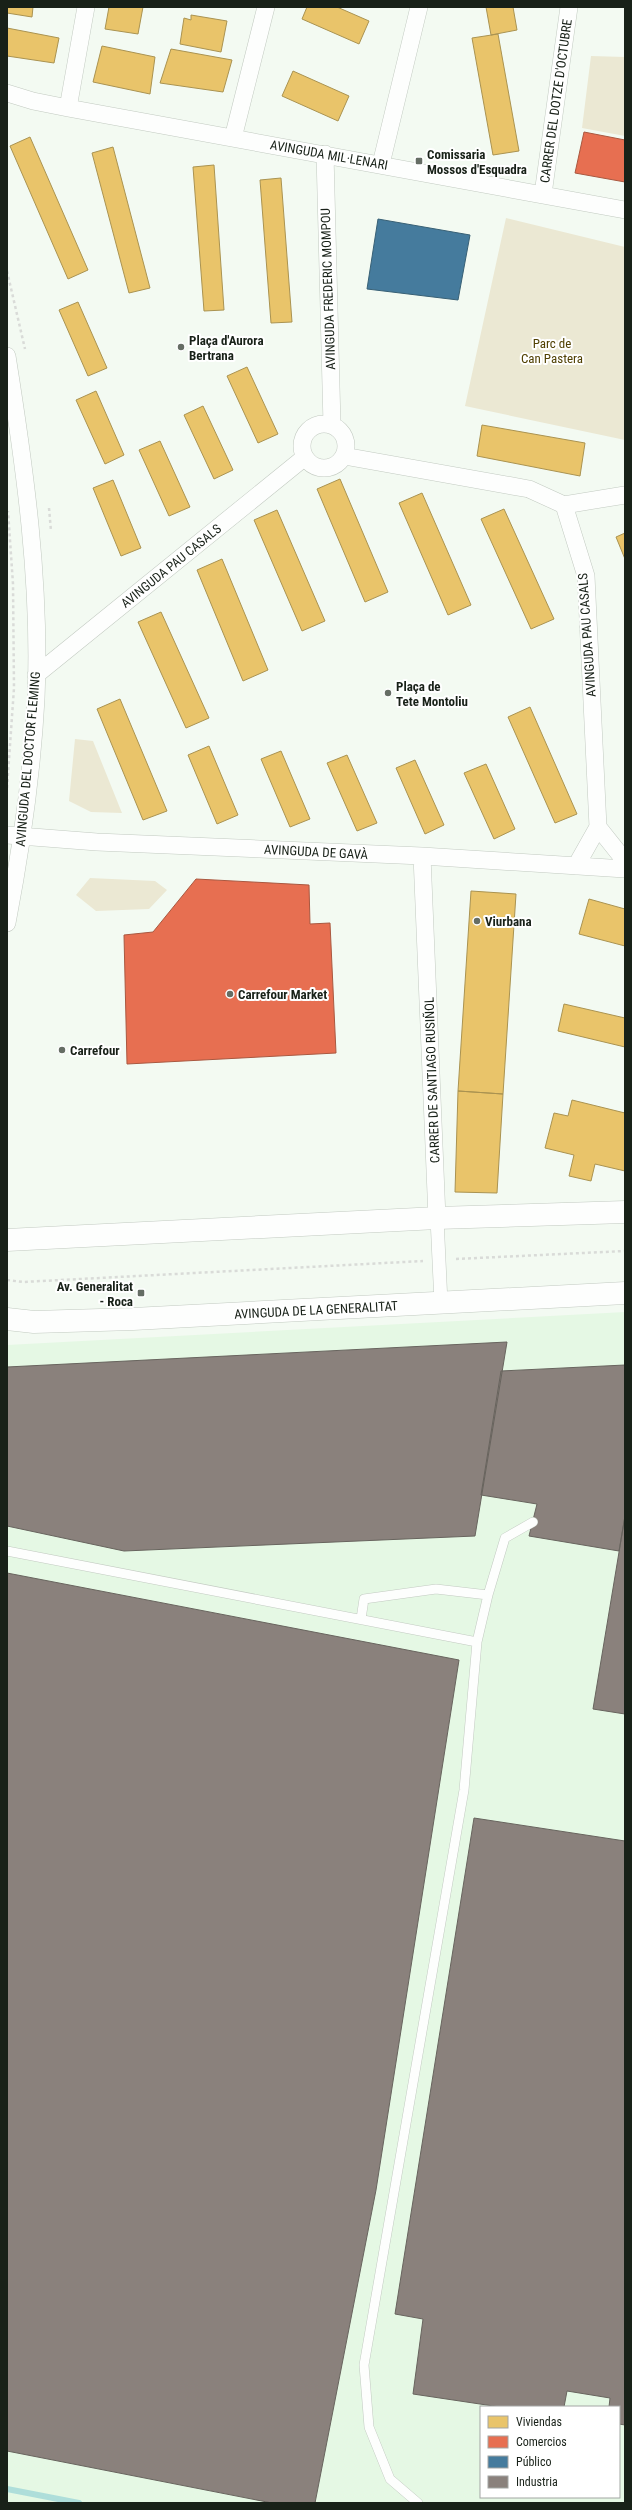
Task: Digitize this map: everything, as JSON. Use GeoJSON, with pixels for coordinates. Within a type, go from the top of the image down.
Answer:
{"type":"FeatureCollection","features":[{"type":"Feature","properties":{"kind":"street"},"geometry":{"type":"LineString","coordinates":[[68,108],[86,7]]}},
{"type":"Feature","properties":{"kind":"street"},"geometry":{"type":"LineString","coordinates":[[233,138],[266,7]]}},
{"type":"Feature","properties":{"kind":"street"},"geometry":{"type":"LineString","coordinates":[[381,164],[419,7]]}},
{"type":"Feature","properties":{"kind":"street","name":"CARRER DEL DOTZE D'OCTUBRE"},"geometry":{"type":"LineString","coordinates":[[543,194],[569,7]]}},
{"type":"Feature","properties":{"kind":"street","name":"AVINGUDA MIL·LENARI"},"geometry":{"type":"LineString","coordinates":[[7,93],[32,101],[68,108],[381,164],[625,210]]}},
{"type":"Feature","properties":{"kind":"street","name":"AVINGUDA MIL·LENARI"},"geometry":{"type":"LineString","coordinates":[[7,102],[32,101]]}},
{"type":"Feature","properties":{"kind":"street","name":"AVINGUDA FREDERIC MOMPOU"},"geometry":{"type":"LineString","coordinates":[[324,154],[332,425]]}},
{"type":"Feature","properties":{"kind":"street","name":"AVINGUDA DEL DOCTOR FLEMING"},"geometry":{"type":"LineString","coordinates":[[7,356],[28,502],[35,590],[36,675],[36,700],[14,835],[20,860],[7,923]]}},
{"type":"Feature","properties":{"kind":"street"},"geometry":{"type":"LineString","coordinates":[[317,424],[332,425],[341,432],[345,438],[346,449],[344,456],[337,464],[322,468],[310,463],[305,457],[302,443],[308,429],[317,424]]}},
{"type":"Feature","properties":{"kind":"street"},"geometry":{"type":"LineString","coordinates":[[344,456],[529,489],[564,505],[625,495]]}},
{"type":"Feature","properties":{"kind":"street","name":"AVINGUDA PAU CASALS"},"geometry":{"type":"LineString","coordinates":[[36,675],[305,457]]}},
{"type":"Feature","properties":{"kind":"street","name":"AVINGUDA PAU CASALS"},"geometry":{"type":"LineString","coordinates":[[564,505],[586,576],[598,827]]}},
{"type":"Feature","properties":{"kind":"street"},"geometry":{"type":"LineString","coordinates":[[576,866],[598,827],[625,861]]}},
{"type":"Feature","properties":{"kind":"street","name":"AVINGUDA DE GAVÀ"},"geometry":{"type":"LineString","coordinates":[[14,835],[97,842],[422,856],[625,869]]}},
{"type":"Feature","properties":{"kind":"street","name":"CARRER DE SANTIAGO RUSIÑOL"},"geometry":{"type":"LineString","coordinates":[[422,856],[441,1303]]}},
{"type":"Feature","properties":{"kind":"street"},"geometry":{"type":"LineString","coordinates":[[7,1240],[437,1218],[625,1212]]}},
{"type":"Feature","properties":{"kind":"street","name":"AVINGUDA DE LA GENERALITAT"},"geometry":{"type":"LineString","coordinates":[[7,1319],[34,1322],[125,1320],[625,1293]]}},
{"type":"Feature","properties":{"kind":"lane"},"geometry":{"type":"LineString","coordinates":[[418,2503],[390,2480],[369,2427],[364,2364],[464,1790],[477,1642],[488,1595],[505,1538],[533,1522]]}},
{"type":"Feature","properties":{"kind":"lane"},"geometry":{"type":"LineString","coordinates":[[7,1551],[477,1642]]}},
{"type":"Feature","properties":{"kind":"lane"},"geometry":{"type":"LineString","coordinates":[[361,1619],[364,1599],[436,1589],[488,1595]]}},
{"type":"Feature","properties":{"kind":"path"},"geometry":{"type":"LineString","coordinates":[[7,788],[14,688],[13,584],[8,507]]}},
{"type":"Feature","properties":{"kind":"path"},"geometry":{"type":"LineString","coordinates":[[7,1280],[23,1282],[625,1251]]}},
{"type":"Feature","properties":{"kind":"shaded area"},"geometry":{"type":"Polygon","coordinates":[[[625,1312],[625,2503],[7,2503],[7,1345],[625,1312]]]}},
{"type":"Feature","properties":{"kind":"green space"},"geometry":{"type":"Polygon","coordinates":[[[591,56],[625,57],[625,136],[582,128],[591,56]]]}},
{"type":"Feature","properties":{"kind":"green space","name":"Parc de Can Pastera"},"geometry":{"type":"Polygon","coordinates":[[[506,218],[625,247],[625,440],[465,406],[506,218]]]}},
{"type":"Feature","properties":{"kind":"green space"},"geometry":{"type":"Polygon","coordinates":[[[75,739],[93,741],[122,813],[91,812],[69,801],[75,739]]]}},
{"type":"Feature","properties":{"kind":"green space"},"geometry":{"type":"Polygon","coordinates":[[[90,878],[155,881],[167,890],[149,909],[96,911],[76,895],[90,878]]]}},
{"type":"Feature","properties":{"kind":"building: Viviendas"},"geometry":{"type":"Polygon","coordinates":[[[7,7],[33,7],[32,17],[7,13],[7,7]]]}},
{"type":"Feature","properties":{"kind":"building: Viviendas"},"geometry":{"type":"Polygon","coordinates":[[[109,7],[143,7],[138,34],[105,29],[109,7]]]}},
{"type":"Feature","properties":{"kind":"building: Viviendas"},"geometry":{"type":"Polygon","coordinates":[[[307,7],[337,7],[369,21],[359,44],[302,19],[307,7]]]}},
{"type":"Feature","properties":{"kind":"building: Viviendas"},"geometry":{"type":"Polygon","coordinates":[[[486,7],[513,7],[517,30],[491,35],[486,7]]]}},
{"type":"Feature","properties":{"kind":"building: Viviendas"},"geometry":{"type":"Polygon","coordinates":[[[191,15],[227,21],[221,52],[180,44],[184,18],[191,20],[191,15]]]}},
{"type":"Feature","properties":{"kind":"building: Viviendas"},"geometry":{"type":"Polygon","coordinates":[[[7,28],[59,38],[54,63],[7,56],[7,28]]]}},
{"type":"Feature","properties":{"kind":"building: Viviendas"},"geometry":{"type":"Polygon","coordinates":[[[498,34],[519,151],[493,155],[472,38],[498,34]]]}},
{"type":"Feature","properties":{"kind":"building: Viviendas"},"geometry":{"type":"Polygon","coordinates":[[[102,46],[155,57],[150,94],[93,82],[102,46]]]}},
{"type":"Feature","properties":{"kind":"building: Viviendas"},"geometry":{"type":"Polygon","coordinates":[[[171,49],[232,60],[223,92],[160,83],[171,49]]]}},
{"type":"Feature","properties":{"kind":"building: Viviendas"},"geometry":{"type":"Polygon","coordinates":[[[293,71],[349,96],[338,121],[282,96],[293,71]]]}},
{"type":"Feature","properties":{"kind":"building: Viviendas"},"geometry":{"type":"Polygon","coordinates":[[[30,137],[88,270],[68,279],[10,146],[30,137]]]}},
{"type":"Feature","properties":{"kind":"building: Viviendas"},"geometry":{"type":"Polygon","coordinates":[[[113,147],[150,288],[129,293],[92,153],[113,147]]]}},
{"type":"Feature","properties":{"kind":"building: Viviendas"},"geometry":{"type":"Polygon","coordinates":[[[214,165],[224,310],[204,311],[193,167],[214,165]]]}},
{"type":"Feature","properties":{"kind":"building: Viviendas"},"geometry":{"type":"Polygon","coordinates":[[[281,178],[292,322],[271,323],[260,180],[281,178]]]}},
{"type":"Feature","properties":{"kind":"building: Viviendas"},"geometry":{"type":"Polygon","coordinates":[[[78,302],[107,368],[88,376],[59,310],[78,302]]]}},
{"type":"Feature","properties":{"kind":"building: Viviendas"},"geometry":{"type":"Polygon","coordinates":[[[247,367],[278,434],[258,443],[227,376],[247,367]]]}},
{"type":"Feature","properties":{"kind":"building: Viviendas"},"geometry":{"type":"Polygon","coordinates":[[[96,391],[124,455],[105,464],[76,400],[96,391]]]}},
{"type":"Feature","properties":{"kind":"building: Viviendas"},"geometry":{"type":"Polygon","coordinates":[[[203,406],[233,470],[214,479],[184,415],[203,406]]]}},
{"type":"Feature","properties":{"kind":"building: Viviendas"},"geometry":{"type":"Polygon","coordinates":[[[482,425],[585,443],[580,476],[477,456],[482,425]]]}},
{"type":"Feature","properties":{"kind":"building: Viviendas"},"geometry":{"type":"Polygon","coordinates":[[[160,441],[190,507],[169,516],[139,450],[160,441]]]}},
{"type":"Feature","properties":{"kind":"building: Viviendas"},"geometry":{"type":"Polygon","coordinates":[[[340,479],[388,592],[365,602],[317,489],[340,479]]]}},
{"type":"Feature","properties":{"kind":"building: Viviendas"},"geometry":{"type":"Polygon","coordinates":[[[113,480],[141,548],[121,556],[93,488],[113,480]]]}},
{"type":"Feature","properties":{"kind":"building: Viviendas"},"geometry":{"type":"Polygon","coordinates":[[[422,493],[471,605],[448,615],[399,503],[422,493]]]}},
{"type":"Feature","properties":{"kind":"building: Viviendas"},"geometry":{"type":"Polygon","coordinates":[[[504,509],[554,619],[531,629],[481,519],[504,509]]]}},
{"type":"Feature","properties":{"kind":"building: Viviendas"},"geometry":{"type":"Polygon","coordinates":[[[277,510],[325,621],[302,631],[254,520],[277,510]]]}},
{"type":"Feature","properties":{"kind":"building: Viviendas"},"geometry":{"type":"Polygon","coordinates":[[[625,533],[625,559],[616,537],[625,533]]]}},
{"type":"Feature","properties":{"kind":"building: Viviendas"},"geometry":{"type":"Polygon","coordinates":[[[222,559],[268,670],[243,681],[197,570],[222,559]]]}},
{"type":"Feature","properties":{"kind":"building: Viviendas"},"geometry":{"type":"Polygon","coordinates":[[[161,612],[209,718],[186,728],[138,622],[161,612]]]}},
{"type":"Feature","properties":{"kind":"building: Viviendas"},"geometry":{"type":"Polygon","coordinates":[[[120,699],[167,811],[143,820],[97,709],[120,699]]]}},
{"type":"Feature","properties":{"kind":"building: Viviendas"},"geometry":{"type":"Polygon","coordinates":[[[530,707],[577,814],[555,823],[508,717],[530,707]]]}},
{"type":"Feature","properties":{"kind":"building: Viviendas"},"geometry":{"type":"Polygon","coordinates":[[[209,746],[238,815],[217,824],[188,755],[209,746]]]}},
{"type":"Feature","properties":{"kind":"building: Viviendas"},"geometry":{"type":"Polygon","coordinates":[[[281,751],[310,819],[290,827],[261,759],[281,751]]]}},
{"type":"Feature","properties":{"kind":"building: Viviendas"},"geometry":{"type":"Polygon","coordinates":[[[347,755],[377,823],[357,831],[327,763],[347,755]]]}},
{"type":"Feature","properties":{"kind":"building: Viviendas"},"geometry":{"type":"Polygon","coordinates":[[[415,760],[444,825],[425,834],[396,768],[415,760]]]}},
{"type":"Feature","properties":{"kind":"building: Viviendas"},"geometry":{"type":"Polygon","coordinates":[[[486,764],[515,829],[494,839],[464,773],[486,764]]]}},
{"type":"Feature","properties":{"kind":"building: Viviendas"},"geometry":{"type":"Polygon","coordinates":[[[471,891],[516,894],[503,1094],[458,1091],[471,891]]]}},
{"type":"Feature","properties":{"kind":"building: Viviendas"},"geometry":{"type":"Polygon","coordinates":[[[589,899],[625,909],[625,946],[579,934],[589,899]]]}},
{"type":"Feature","properties":{"kind":"building: Viviendas"},"geometry":{"type":"Polygon","coordinates":[[[564,1004],[625,1018],[625,1047],[558,1031],[564,1004]]]}},
{"type":"Feature","properties":{"kind":"building: Viviendas"},"geometry":{"type":"Polygon","coordinates":[[[458,1091],[503,1094],[497,1193],[455,1192],[458,1091]]]}},
{"type":"Feature","properties":{"kind":"building: Viviendas"},"geometry":{"type":"Polygon","coordinates":[[[572,1100],[625,1113],[625,1171],[595,1164],[591,1181],[569,1176],[574,1155],[545,1148],[554,1113],[568,1116],[572,1100]]]}},
{"type":"Feature","properties":{"kind":"building: Comercios"},"geometry":{"type":"Polygon","coordinates":[[[584,132],[625,140],[625,182],[575,173],[584,132]]]}},
{"type":"Feature","properties":{"kind":"building: Comercios","name":"Carrefour Market"},"geometry":{"type":"Polygon","coordinates":[[[196,879],[309,885],[310,924],[330,923],[336,1053],[127,1064],[124,935],[153,932],[196,879]]]}},
{"type":"Feature","properties":{"kind":"building: Público"},"geometry":{"type":"Polygon","coordinates":[[[378,219],[470,235],[458,300],[367,289],[378,219]]]}},
{"type":"Feature","properties":{"kind":"building: Industria"},"geometry":{"type":"Polygon","coordinates":[[[507,1342],[475,1536],[124,1551],[7,1526],[7,1367],[507,1342]]]}},
{"type":"Feature","properties":{"kind":"building: Industria"},"geometry":{"type":"Polygon","coordinates":[[[625,1365],[625,1516],[619,1551],[529,1536],[537,1504],[481,1495],[501,1371],[625,1365]]]}},
{"type":"Feature","properties":{"kind":"building: Industria"},"geometry":{"type":"Polygon","coordinates":[[[625,1516],[625,1714],[593,1709],[625,1516]]]}},
{"type":"Feature","properties":{"kind":"building: Industria"},"geometry":{"type":"Polygon","coordinates":[[[7,1573],[459,1660],[376,2190],[315,2503],[272,2503],[7,2451],[7,1573]]]}},
{"type":"Feature","properties":{"kind":"building: Industria"},"geometry":{"type":"Polygon","coordinates":[[[474,1818],[625,1841],[625,2425],[620,2424],[620,2406],[609,2406],[610,2398],[567,2391],[564,2406],[493,2406],[413,2394],[423,2319],[395,2314],[474,1818]]]}},
{"type":"Feature","properties":{"kind":"waterway"},"geometry":{"type":"LineString","coordinates":[[7,2489],[79,2503]]}},
{"type":"Feature","properties":{"kind":"place","name":"Comissaria Mossos d'Esquadra"},"geometry":{"type":"Point","coordinates":[419,161]}},
{"type":"Feature","properties":{"kind":"place","name":"Plaça d'Aurora Bertrana"},"geometry":{"type":"Point","coordinates":[181,347]}},
{"type":"Feature","properties":{"kind":"place","name":"Plaça de Tete Montoliu"},"geometry":{"type":"Point","coordinates":[388,693]}},
{"type":"Feature","properties":{"kind":"place","name":"Viurbana"},"geometry":{"type":"Point","coordinates":[477,921]}},
{"type":"Feature","properties":{"kind":"place","name":"Carrefour Market"},"geometry":{"type":"Point","coordinates":[230,994]}},
{"type":"Feature","properties":{"kind":"place","name":"Carrefour"},"geometry":{"type":"Point","coordinates":[62,1050]}},
{"type":"Feature","properties":{"kind":"place","name":"Av. Generalitat - Roca"},"geometry":{"type":"Point","coordinates":[141,1293]}}]}
